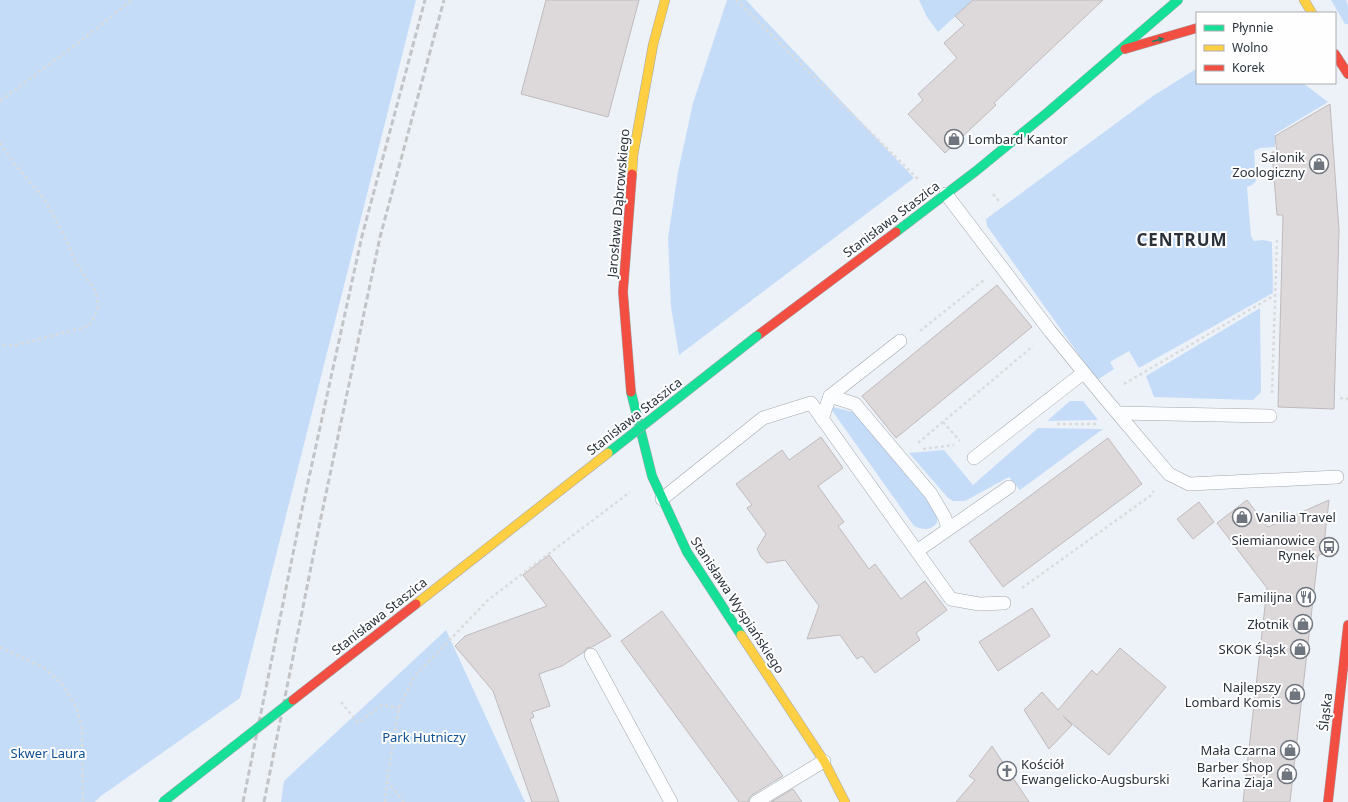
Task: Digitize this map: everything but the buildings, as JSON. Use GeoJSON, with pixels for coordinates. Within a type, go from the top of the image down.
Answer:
{"type":"FeatureCollection","features":[{"type":"Feature","properties":{"kind":"main road","name":"Jarosława Dąbrowskiego"},"geometry":{"type":"LineString","coordinates":[[630,387],[623,292],[633,156],[652,44],[665,0]]}},
{"type":"Feature","properties":{"kind":"main road"},"geometry":{"type":"LineString","coordinates":[[1120,50],[1178,0]]}},
{"type":"Feature","properties":{"kind":"main road"},"geometry":{"type":"LineString","coordinates":[[1304,0],[1311,12]]}},
{"type":"Feature","properties":{"kind":"main road"},"geometry":{"type":"LineString","coordinates":[[1120,50],[1196,28]]}},
{"type":"Feature","properties":{"kind":"main road","name":"Stanisława Staszica"},"geometry":{"type":"LineString","coordinates":[[163,802],[757,336],[946,194],[1011,142],[1120,50]]}},
{"type":"Feature","properties":{"kind":"main road"},"geometry":{"type":"LineString","coordinates":[[1336,56],[1348,74]]}},
{"type":"Feature","properties":{"kind":"main road","name":"Stanisława Wyspiańskiego"},"geometry":{"type":"LineString","coordinates":[[630,387],[652,476],[687,552],[824,761],[845,802]]}},
{"type":"Feature","properties":{"kind":"main road","name":"Śląska"},"geometry":{"type":"LineString","coordinates":[[1328,802],[1348,625]]}},
{"type":"Feature","properties":{"kind":"lane"},"geometry":{"type":"LineString","coordinates":[[946,194],[1083,373],[1169,474],[1189,484],[1337,477]]}},
{"type":"Feature","properties":{"kind":"lane"},"geometry":{"type":"LineString","coordinates":[[822,419],[830,396],[900,341]]}},
{"type":"Feature","properties":{"kind":"lane"},"geometry":{"type":"LineString","coordinates":[[974,458],[1083,373]]}},
{"type":"Feature","properties":{"kind":"lane"},"geometry":{"type":"LineString","coordinates":[[830,396],[855,404],[904,454],[945,518],[948,530]]}},
{"type":"Feature","properties":{"kind":"lane"},"geometry":{"type":"LineString","coordinates":[[662,499],[764,418],[810,403],[951,599],[979,604],[1004,603]]}},
{"type":"Feature","properties":{"kind":"lane"},"geometry":{"type":"LineString","coordinates":[[1118,413],[1270,416]]}},
{"type":"Feature","properties":{"kind":"lane"},"geometry":{"type":"LineString","coordinates":[[917,551],[1009,487]]}},
{"type":"Feature","properties":{"kind":"lane"},"geometry":{"type":"LineString","coordinates":[[591,655],[671,802]]}},
{"type":"Feature","properties":{"kind":"lane"},"geometry":{"type":"LineString","coordinates":[[756,802],[824,761]]}},
{"type":"Feature","properties":{"kind":"path"},"geometry":{"type":"LineString","coordinates":[[0,101],[132,0]]}},
{"type":"Feature","properties":{"kind":"path"},"geometry":{"type":"LineString","coordinates":[[736,0],[919,180]]}},
{"type":"Feature","properties":{"kind":"path"},"geometry":{"type":"LineString","coordinates":[[0,143],[13,162],[46,200],[66,239],[74,261],[96,292],[98,308],[89,326],[16,345],[0,345]]}},
{"type":"Feature","properties":{"kind":"path"},"geometry":{"type":"LineString","coordinates":[[993,193],[999,200]]}},
{"type":"Feature","properties":{"kind":"path"},"geometry":{"type":"LineString","coordinates":[[1270,416],[1277,240]]}},
{"type":"Feature","properties":{"kind":"path"},"geometry":{"type":"LineString","coordinates":[[900,341],[906,342],[986,279]]}},
{"type":"Feature","properties":{"kind":"path"},"geometry":{"type":"LineString","coordinates":[[1103,396],[1275,295]]}},
{"type":"Feature","properties":{"kind":"path"},"geometry":{"type":"LineString","coordinates":[[904,454],[1050,331]]}},
{"type":"Feature","properties":{"kind":"path"},"geometry":{"type":"LineString","coordinates":[[1340,398],[1348,399]]}},
{"type":"Feature","properties":{"kind":"path"},"geometry":{"type":"LineString","coordinates":[[1019,423],[1097,424]]}},
{"type":"Feature","properties":{"kind":"path"},"geometry":{"type":"LineString","coordinates":[[904,454],[963,444]]}},
{"type":"Feature","properties":{"kind":"path"},"geometry":{"type":"LineString","coordinates":[[1022,588],[1150,496],[1169,474]]}},
{"type":"Feature","properties":{"kind":"path"},"geometry":{"type":"LineString","coordinates":[[385,802],[387,780],[399,708],[414,678],[488,600],[652,476]]}},
{"type":"Feature","properties":{"kind":"path"},"geometry":{"type":"LineString","coordinates":[[1149,486],[1153,492]]}},
{"type":"Feature","properties":{"kind":"path"},"geometry":{"type":"LineString","coordinates":[[0,647],[44,668],[62,684],[76,706],[82,728],[83,802]]}},
{"type":"Feature","properties":{"kind":"path"},"geometry":{"type":"LineString","coordinates":[[342,702],[358,723],[382,705],[399,708]]}},
{"type":"Feature","properties":{"kind":"path"},"geometry":{"type":"LineString","coordinates":[[387,780],[404,802]]}},
{"type":"Feature","properties":{"kind":"green space","name":"Skwer Laura"},"geometry":{"type":"Polygon","coordinates":[[[0,0],[416,0],[240,698],[101,796],[95,802],[0,802],[0,0]]]}},
{"type":"Feature","properties":{"kind":"green space"},"geometry":{"type":"Polygon","coordinates":[[[727,0],[746,0],[914,178],[679,355],[671,307],[668,238],[678,172],[693,103],[727,0]]]}},
{"type":"Feature","properties":{"kind":"green space"},"geometry":{"type":"Polygon","coordinates":[[[919,0],[973,0],[938,32],[927,17],[919,0]]]}},
{"type":"Feature","properties":{"kind":"green space"},"geometry":{"type":"Polygon","coordinates":[[[1331,0],[1346,0],[1348,6],[1348,24],[1345,24],[1331,0]]]}},
{"type":"Feature","properties":{"kind":"green space"},"geometry":{"type":"Polygon","coordinates":[[[1196,69],[1196,84],[1304,84],[1328,102],[1275,134],[1275,147],[1260,148],[1254,151],[1256,181],[1247,187],[1251,236],[1254,241],[1263,240],[1272,242],[1273,293],[1139,368],[1129,351],[1110,362],[1114,369],[1097,380],[987,226],[986,219],[1153,96],[1196,69]]]}},
{"type":"Feature","properties":{"kind":"green space"},"geometry":{"type":"Polygon","coordinates":[[[1260,308],[1261,392],[1253,400],[1154,397],[1146,376],[1260,308]]]}},
{"type":"Feature","properties":{"kind":"green space"},"geometry":{"type":"Polygon","coordinates":[[[1070,401],[1083,401],[1098,420],[1047,421],[1070,401]]]}},
{"type":"Feature","properties":{"kind":"green space"},"geometry":{"type":"Polygon","coordinates":[[[833,407],[853,412],[934,504],[937,513],[937,523],[934,526],[926,529],[914,526],[831,409],[833,407]]]}},
{"type":"Feature","properties":{"kind":"green space"},"geometry":{"type":"Polygon","coordinates":[[[1038,428],[1103,429],[1020,490],[1009,477],[965,501],[953,501],[948,498],[909,453],[944,450],[973,485],[1038,428]]]}},
{"type":"Feature","properties":{"kind":"green space","name":"Park Hutniczy"},"geometry":{"type":"Polygon","coordinates":[[[446,630],[525,802],[281,802],[284,781],[446,630]]]}},
{"type":"Feature","properties":{"kind":"railway"},"geometry":{"type":"LineString","coordinates":[[243,802],[301,514],[362,236],[425,0]]}},
{"type":"Feature","properties":{"kind":"railway"},"geometry":{"type":"LineString","coordinates":[[264,802],[320,522],[380,237],[444,0]]}},
{"type":"Feature","properties":{"kind":"traffic: fast"},"geometry":{"type":"LineString","coordinates":[[896,232],[976,171],[1048,112],[1178,0]]}},
{"type":"Feature","properties":{"kind":"traffic: fast"},"geometry":{"type":"LineString","coordinates":[[608,453],[757,336]]}},
{"type":"Feature","properties":{"kind":"traffic: fast"},"geometry":{"type":"LineString","coordinates":[[631,392],[652,476],[687,552],[741,635]]}},
{"type":"Feature","properties":{"kind":"traffic: fast"},"geometry":{"type":"LineString","coordinates":[[163,802],[293,700]]}},
{"type":"Feature","properties":{"kind":"traffic: slow"},"geometry":{"type":"LineString","coordinates":[[632,174],[633,156],[653,45],[665,0]]}},
{"type":"Feature","properties":{"kind":"traffic: slow"},"geometry":{"type":"LineString","coordinates":[[1304,0],[1311,12]]}},
{"type":"Feature","properties":{"kind":"traffic: slow"},"geometry":{"type":"LineString","coordinates":[[416,604],[608,453]]}},
{"type":"Feature","properties":{"kind":"traffic: slow"},"geometry":{"type":"LineString","coordinates":[[741,635],[824,761],[845,802]]}},
{"type":"Feature","properties":{"kind":"traffic: jam"},"geometry":{"type":"LineString","coordinates":[[1125,49],[1196,28]]}},
{"type":"Feature","properties":{"kind":"traffic: jam"},"geometry":{"type":"LineString","coordinates":[[1336,56],[1348,74]]}},
{"type":"Feature","properties":{"kind":"traffic: jam"},"geometry":{"type":"LineString","coordinates":[[631,392],[623,292],[632,174]]}},
{"type":"Feature","properties":{"kind":"traffic: jam"},"geometry":{"type":"LineString","coordinates":[[757,336],[896,232]]}},
{"type":"Feature","properties":{"kind":"traffic: jam"},"geometry":{"type":"LineString","coordinates":[[293,700],[416,604]]}},
{"type":"Feature","properties":{"kind":"traffic: jam"},"geometry":{"type":"LineString","coordinates":[[1328,802],[1348,625]]}},
{"type":"Feature","properties":{"kind":"place","name":"Lombard Kantor"},"geometry":{"type":"Point","coordinates":[954,139]}},
{"type":"Feature","properties":{"kind":"place","name":"Salonik Zoologiczny"},"geometry":{"type":"Point","coordinates":[1319,164]}},
{"type":"Feature","properties":{"kind":"place","name":"Vanilia Travel"},"geometry":{"type":"Point","coordinates":[1242,517]}},
{"type":"Feature","properties":{"kind":"place","name":"Siemianowice Rynek"},"geometry":{"type":"Point","coordinates":[1329,547]}},
{"type":"Feature","properties":{"kind":"place","name":"Familijna"},"geometry":{"type":"Point","coordinates":[1306,597]}},
{"type":"Feature","properties":{"kind":"place","name":"Złotnik"},"geometry":{"type":"Point","coordinates":[1303,624]}},
{"type":"Feature","properties":{"kind":"place","name":"SKOK Śląsk"},"geometry":{"type":"Point","coordinates":[1300,649]}},
{"type":"Feature","properties":{"kind":"place","name":"Najlepszy Lombard Komis"},"geometry":{"type":"Point","coordinates":[1295,694]}},
{"type":"Feature","properties":{"kind":"place","name":"Mała Czarna"},"geometry":{"type":"Point","coordinates":[1290,750]}},
{"type":"Feature","properties":{"kind":"place","name":"Kościół Ewangelicko-Augsburski"},"geometry":{"type":"Point","coordinates":[1007,771]}},
{"type":"Feature","properties":{"kind":"place","name":"Barber Shop Karina Ziaja"},"geometry":{"type":"Point","coordinates":[1287,774]}},
{"type":"Feature","properties":{"kind":"district","name":"CENTRUM"},"geometry":{"type":"Point","coordinates":[1182,239]}}]}
